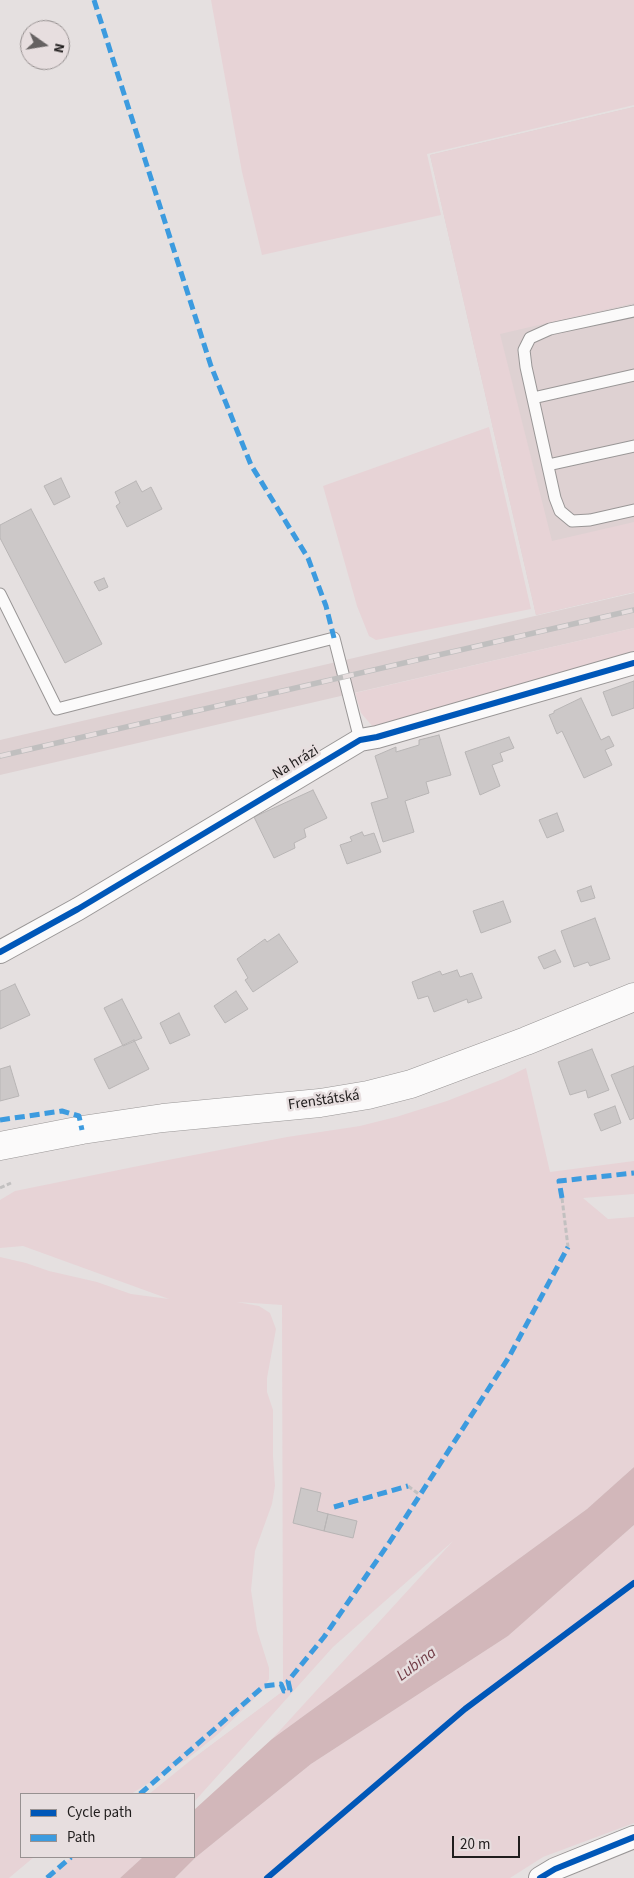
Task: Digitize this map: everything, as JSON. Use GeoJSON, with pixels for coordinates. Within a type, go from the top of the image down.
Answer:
{"type":"FeatureCollection","features":[{"type":"Feature","properties":{"kind":"main road","name":"Frenštátská"},"geometry":{"type":"LineString","coordinates":[[0,1146],[82,1130],[154,1120],[320,1103],[375,1094],[411,1084],[634,997]]}},
{"type":"Feature","properties":{"kind":"street","name":"Na hrázi"},"geometry":{"type":"LineString","coordinates":[[0,952],[78,909],[360,740],[377,737],[634,663]]}},
{"type":"Feature","properties":{"kind":"street"},"geometry":{"type":"LineString","coordinates":[[540,1878],[555,1868],[634,1837]]}},
{"type":"Feature","properties":{"kind":"lane"},"geometry":{"type":"LineString","coordinates":[[634,311],[550,329],[530,338],[524,350],[526,367],[560,511],[572,521],[590,520],[634,510]]}},
{"type":"Feature","properties":{"kind":"lane"},"geometry":{"type":"LineString","coordinates":[[533,398],[634,375]]}},
{"type":"Feature","properties":{"kind":"lane"},"geometry":{"type":"LineString","coordinates":[[548,465],[634,446]]}},
{"type":"Feature","properties":{"kind":"lane"},"geometry":{"type":"LineString","coordinates":[[0,594],[57,709],[334,638],[360,740]]}},
{"type":"Feature","properties":{"kind":"path"},"geometry":{"type":"LineString","coordinates":[[0,1188],[11,1183]]}},
{"type":"Feature","properties":{"kind":"path"},"geometry":{"type":"LineString","coordinates":[[562,1198],[568,1247]]}},
{"type":"Feature","properties":{"kind":"path"},"geometry":{"type":"LineString","coordinates":[[408,1486],[420,1495]]}},
{"type":"Feature","properties":{"kind":"shaded area"},"geometry":{"type":"Polygon","coordinates":[[[211,0],[634,0],[634,105],[427,154],[441,215],[262,255],[242,172],[211,0]]]}},
{"type":"Feature","properties":{"kind":"shaded area"},"geometry":{"type":"Polygon","coordinates":[[[634,107],[634,592],[536,615],[430,155],[634,107]]]}},
{"type":"Feature","properties":{"kind":"shaded area"},"geometry":{"type":"Polygon","coordinates":[[[634,107],[634,303],[500,334],[552,541],[634,522],[634,592],[536,615],[430,155],[634,107]]]}},
{"type":"Feature","properties":{"kind":"shaded area"},"geometry":{"type":"Polygon","coordinates":[[[489,427],[531,609],[376,640],[369,636],[357,606],[323,486],[489,427]]]}},
{"type":"Feature","properties":{"kind":"shaded area"},"geometry":{"type":"Polygon","coordinates":[[[634,593],[634,628],[0,775],[0,740],[634,593]]]}},
{"type":"Feature","properties":{"kind":"shaded area"},"geometry":{"type":"Polygon","coordinates":[[[634,628],[634,657],[374,728],[361,713],[355,693],[634,628]]]}},
{"type":"Feature","properties":{"kind":"shaded area"},"geometry":{"type":"Polygon","coordinates":[[[526,1068],[550,1172],[634,1161],[634,1194],[583,1198],[608,1219],[634,1217],[634,1467],[587,1509],[272,1739],[453,1541],[333,1647],[195,1801],[195,1793],[150,1793],[287,1688],[283,1680],[282,1305],[237,1302],[259,1306],[270,1313],[276,1329],[267,1378],[267,1392],[273,1410],[275,1486],[272,1504],[255,1551],[251,1590],[257,1630],[269,1668],[269,1679],[261,1692],[217,1735],[186,1760],[133,1793],[20,1793],[20,1858],[33,1858],[9,1878],[0,1878],[0,1257],[97,1282],[131,1294],[169,1299],[23,1246],[0,1248],[0,1200],[15,1191],[287,1137],[360,1126],[447,1101],[526,1068]]]}},
{"type":"Feature","properties":{"kind":"shaded area"},"geometry":{"type":"Polygon","coordinates":[[[634,1525],[634,1823],[543,1857],[510,1878],[175,1878],[195,1858],[311,1764],[508,1636],[634,1525]]]}},
{"type":"Feature","properties":{"kind":"shaded area"},"geometry":{"type":"Polygon","coordinates":[[[71,1858],[142,1858],[120,1878],[45,1878],[71,1858]]]}},
{"type":"Feature","properties":{"kind":"water","name":"Lubina"},"geometry":{"type":"Polygon","coordinates":[[[634,1467],[634,1525],[508,1636],[311,1764],[195,1858],[195,1809],[272,1739],[587,1509],[634,1467]]]}},
{"type":"Feature","properties":{"kind":"water"},"geometry":{"type":"Polygon","coordinates":[[[142,1858],[195,1858],[175,1878],[120,1878],[142,1858]]]}},
{"type":"Feature","properties":{"kind":"building"},"geometry":{"type":"Polygon","coordinates":[[[61,478],[70,497],[54,505],[44,486],[61,478]]]}},
{"type":"Feature","properties":{"kind":"building"},"geometry":{"type":"Polygon","coordinates":[[[136,481],[142,492],[151,487],[162,509],[127,527],[116,506],[120,503],[115,492],[136,481]]]}},
{"type":"Feature","properties":{"kind":"building"},"geometry":{"type":"Polygon","coordinates":[[[31,509],[102,644],[65,663],[0,538],[0,525],[31,509]]]}},
{"type":"Feature","properties":{"kind":"building"},"geometry":{"type":"Polygon","coordinates":[[[104,578],[108,587],[99,591],[94,582],[104,578]]]}},
{"type":"Feature","properties":{"kind":"building"},"geometry":{"type":"Polygon","coordinates":[[[634,681],[634,708],[612,716],[603,692],[634,681]]]}},
{"type":"Feature","properties":{"kind":"building"},"geometry":{"type":"Polygon","coordinates":[[[581,698],[601,740],[609,736],[614,746],[605,750],[612,765],[584,778],[562,731],[557,734],[549,715],[581,698]]]}},
{"type":"Feature","properties":{"kind":"building"},"geometry":{"type":"Polygon","coordinates":[[[439,735],[451,775],[426,782],[429,793],[405,801],[414,832],[383,842],[371,803],[388,798],[375,756],[396,747],[396,752],[419,745],[419,740],[439,735]]]}},
{"type":"Feature","properties":{"kind":"building"},"geometry":{"type":"Polygon","coordinates":[[[509,737],[514,748],[500,753],[503,761],[492,765],[500,786],[480,795],[465,752],[509,737]]]}},
{"type":"Feature","properties":{"kind":"building"},"geometry":{"type":"Polygon","coordinates":[[[313,790],[327,818],[304,829],[306,837],[294,843],[295,848],[274,858],[254,817],[313,790]]]}},
{"type":"Feature","properties":{"kind":"building"},"geometry":{"type":"Polygon","coordinates":[[[557,813],[564,831],[547,838],[539,820],[557,813]]]}},
{"type":"Feature","properties":{"kind":"building"},"geometry":{"type":"Polygon","coordinates":[[[362,832],[364,836],[374,833],[381,852],[347,864],[340,845],[352,841],[350,837],[362,832]]]}},
{"type":"Feature","properties":{"kind":"building"},"geometry":{"type":"Polygon","coordinates":[[[591,886],[595,898],[581,902],[577,891],[591,886]]]}},
{"type":"Feature","properties":{"kind":"building"},"geometry":{"type":"Polygon","coordinates":[[[503,901],[511,922],[481,933],[473,911],[503,901]]]}},
{"type":"Feature","properties":{"kind":"building"},"geometry":{"type":"Polygon","coordinates":[[[595,918],[610,959],[590,966],[588,962],[574,967],[561,931],[595,918]]]}},
{"type":"Feature","properties":{"kind":"building"},"geometry":{"type":"Polygon","coordinates":[[[279,934],[298,962],[253,992],[245,980],[248,978],[237,959],[265,939],[267,942],[279,934]]]}},
{"type":"Feature","properties":{"kind":"building"},"geometry":{"type":"Polygon","coordinates":[[[555,950],[561,962],[544,969],[538,957],[555,950]]]}},
{"type":"Feature","properties":{"kind":"building"},"geometry":{"type":"Polygon","coordinates":[[[457,970],[460,977],[472,973],[482,998],[468,1003],[467,999],[434,1012],[428,996],[418,999],[412,982],[440,971],[442,975],[457,970]]]}},
{"type":"Feature","properties":{"kind":"building"},"geometry":{"type":"Polygon","coordinates":[[[15,984],[30,1015],[0,1029],[0,991],[15,984]]]}},
{"type":"Feature","properties":{"kind":"building"},"geometry":{"type":"Polygon","coordinates":[[[236,991],[248,1009],[225,1023],[214,1006],[236,991]]]}},
{"type":"Feature","properties":{"kind":"building"},"geometry":{"type":"Polygon","coordinates":[[[122,999],[142,1038],[123,1046],[104,1008],[122,999]]]}},
{"type":"Feature","properties":{"kind":"building"},"geometry":{"type":"Polygon","coordinates":[[[179,1013],[190,1035],[170,1044],[160,1023],[179,1013]]]}},
{"type":"Feature","properties":{"kind":"building"},"geometry":{"type":"Polygon","coordinates":[[[134,1040],[149,1069],[109,1089],[94,1059],[134,1040]]]}},
{"type":"Feature","properties":{"kind":"building"},"geometry":{"type":"Polygon","coordinates":[[[592,1049],[609,1090],[588,1098],[586,1090],[570,1095],[558,1062],[592,1049]]]}},
{"type":"Feature","properties":{"kind":"building"},"geometry":{"type":"Polygon","coordinates":[[[10,1066],[19,1096],[0,1101],[0,1069],[10,1066]]]}},
{"type":"Feature","properties":{"kind":"building"},"geometry":{"type":"Polygon","coordinates":[[[634,1066],[634,1118],[630,1120],[611,1075],[634,1066]]]}},
{"type":"Feature","properties":{"kind":"building"},"geometry":{"type":"Polygon","coordinates":[[[615,1106],[621,1123],[601,1131],[594,1114],[615,1106]]]}},
{"type":"Feature","properties":{"kind":"building"},"geometry":{"type":"Polygon","coordinates":[[[301,1488],[321,1493],[317,1511],[328,1514],[324,1531],[293,1523],[301,1488]]]}},
{"type":"Feature","properties":{"kind":"building"},"geometry":{"type":"Polygon","coordinates":[[[328,1514],[357,1521],[353,1538],[324,1531],[328,1514]]]}},
{"type":"Feature","properties":{"kind":"railway"},"geometry":{"type":"LineString","coordinates":[[0,756],[634,610]]}},
{"type":"Feature","properties":{"kind":"marked path"},"geometry":{"type":"LineString","coordinates":[[94,0],[211,366],[251,465],[308,558],[326,606],[334,638]]}},
{"type":"Feature","properties":{"kind":"marked path"},"geometry":{"type":"LineString","coordinates":[[0,1120],[62,1111],[79,1116],[82,1130]]}},
{"type":"Feature","properties":{"kind":"marked path"},"geometry":{"type":"LineString","coordinates":[[562,1198],[559,1181],[634,1173]]}},
{"type":"Feature","properties":{"kind":"marked path"},"geometry":{"type":"LineString","coordinates":[[141,1793],[264,1686],[281,1684],[284,1691],[290,1690],[288,1681],[324,1637],[389,1543],[509,1357],[568,1247]]}},
{"type":"Feature","properties":{"kind":"marked path"},"geometry":{"type":"LineString","coordinates":[[334,1507],[408,1486]]}},
{"type":"Feature","properties":{"kind":"marked path"},"geometry":{"type":"LineString","coordinates":[[47,1878],[70,1858]]}},
{"type":"Feature","properties":{"kind":"cycle path"},"geometry":{"type":"LineString","coordinates":[[0,952],[78,909],[360,740],[377,737],[634,663]]}},
{"type":"Feature","properties":{"kind":"cycle path"},"geometry":{"type":"LineString","coordinates":[[267,1878],[465,1709],[634,1583]]}},
{"type":"Feature","properties":{"kind":"cycle path"},"geometry":{"type":"LineString","coordinates":[[540,1878],[555,1869],[634,1837]]}}]}
